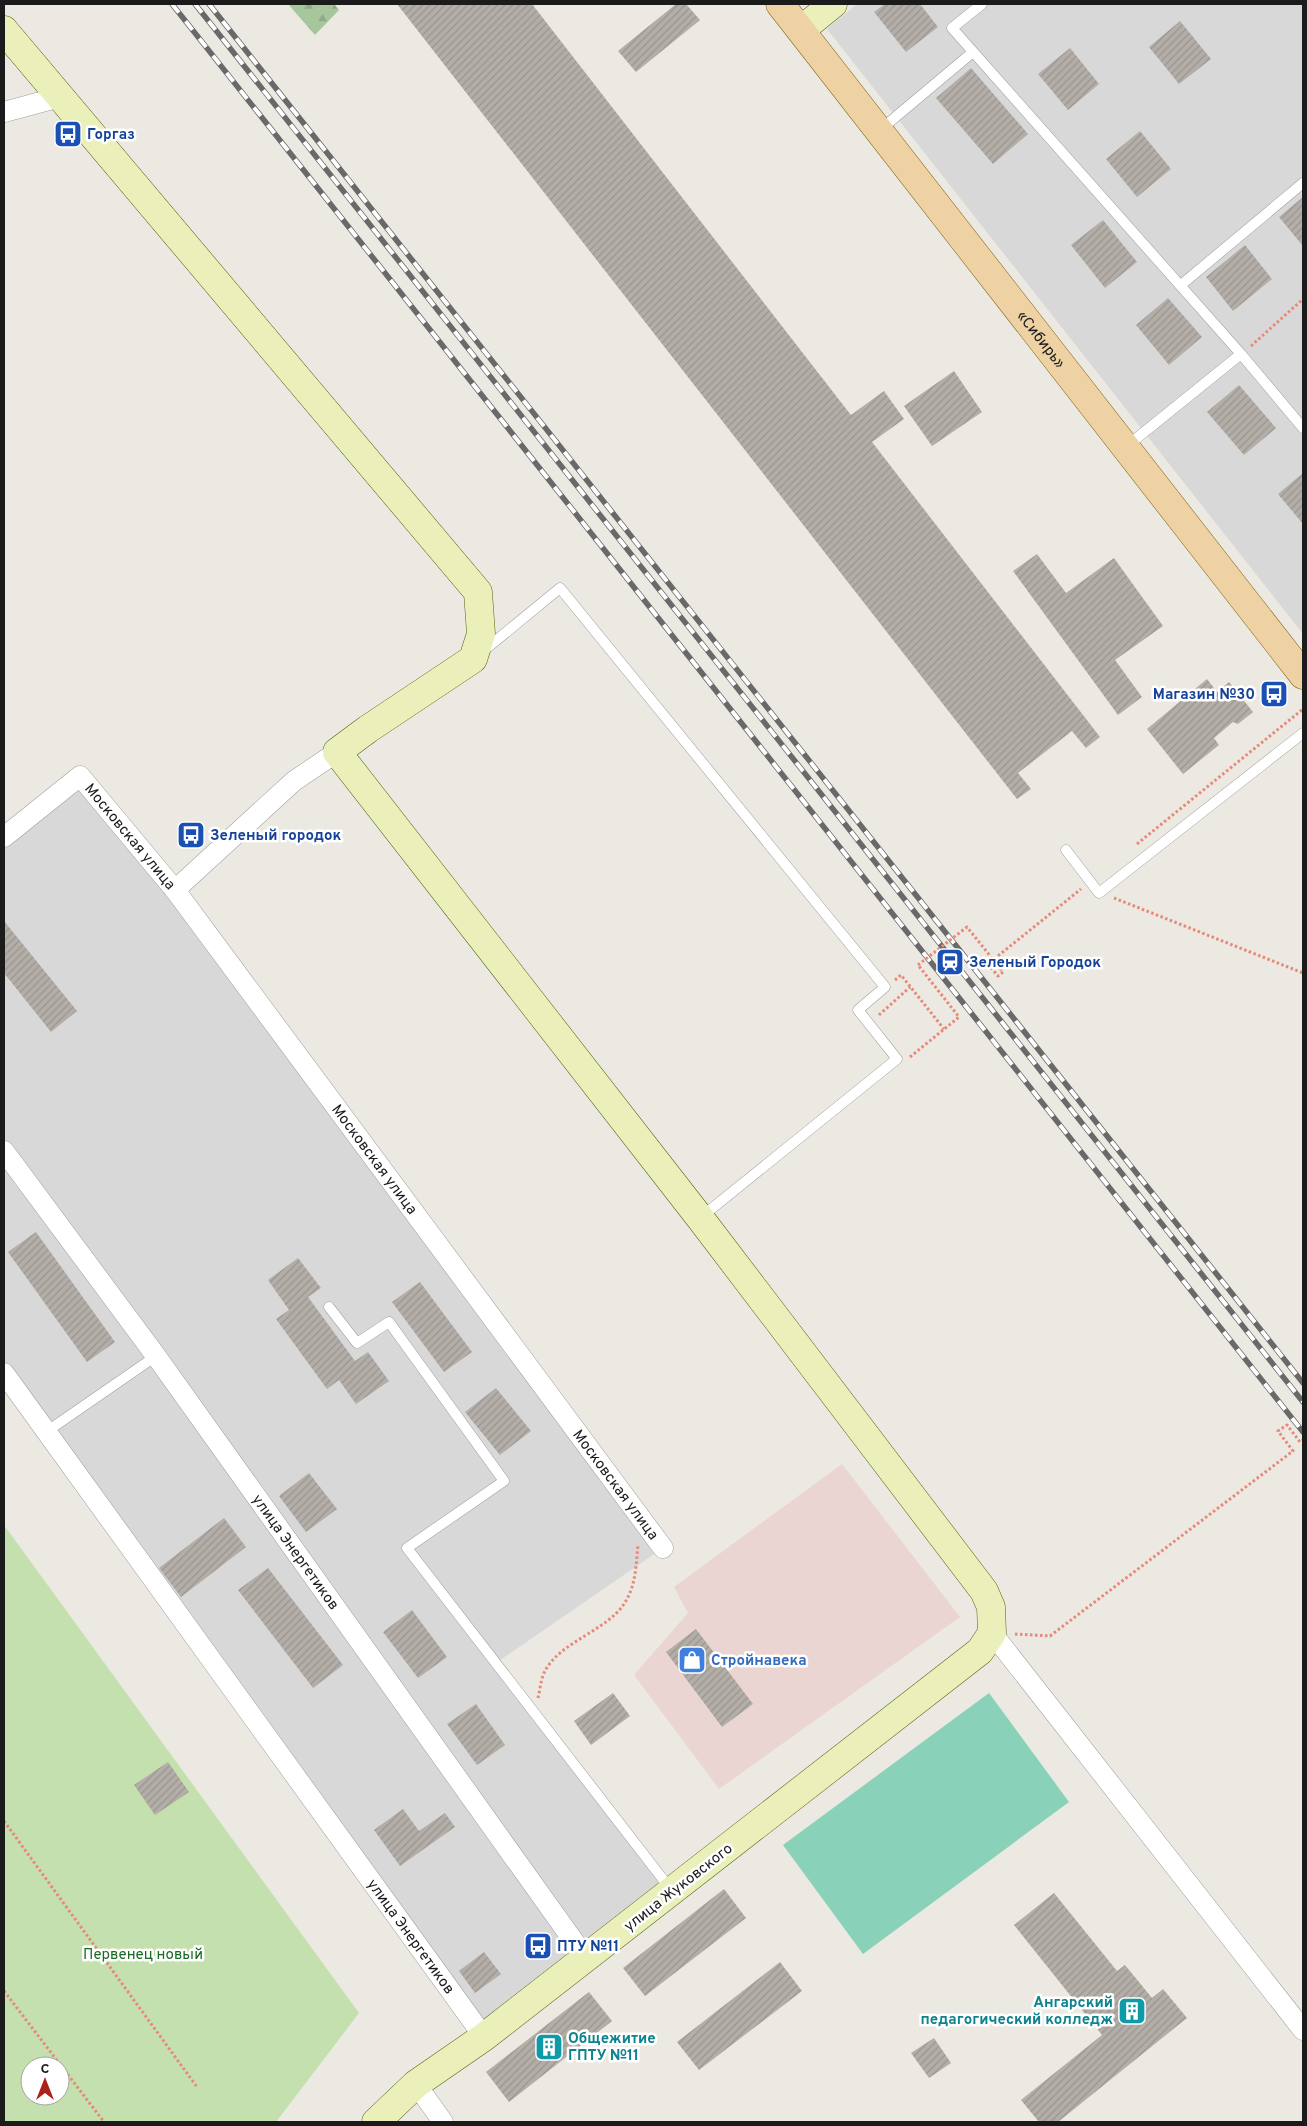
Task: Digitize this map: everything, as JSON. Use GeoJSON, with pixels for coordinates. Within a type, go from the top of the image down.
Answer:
{"type":"FeatureCollection","features":[{"type":"Feature","properties":{"kind":"main road","name":"«Сибирь»"},"geometry":{"type":"LineString","coordinates":[[780,4],[1303,675]]}},
{"type":"Feature","properties":{"kind":"street"},"geometry":{"type":"LineString","coordinates":[[801,30],[832,4]]}},
{"type":"Feature","properties":{"kind":"street"},"geometry":{"type":"LineString","coordinates":[[4,30],[478,592],[481,634],[473,659],[368,728],[337,752],[294,780],[175,890]]}},
{"type":"Feature","properties":{"kind":"street"},"geometry":{"type":"LineString","coordinates":[[4,112],[60,96]]}},
{"type":"Feature","properties":{"kind":"street"},"geometry":{"type":"LineString","coordinates":[[337,752],[700,1218],[984,1591],[991,1607],[986,1642],[1303,2030]]}},
{"type":"Feature","properties":{"kind":"street","name":"Московская улица"},"geometry":{"type":"LineString","coordinates":[[4,837],[80,776],[175,890],[663,1548]]}},
{"type":"Feature","properties":{"kind":"street","name":"улица Энергетиков"},"geometry":{"type":"LineString","coordinates":[[4,1151],[156,1356],[585,1957]]}},
{"type":"Feature","properties":{"kind":"street","name":"улица Энергетиков"},"geometry":{"type":"LineString","coordinates":[[4,1373],[484,2037]]}},
{"type":"Feature","properties":{"kind":"street","name":"улица Жуковского"},"geometry":{"type":"LineString","coordinates":[[376,2122],[416,2084],[484,2037],[585,1957],[672,1892],[986,1642]]}},
{"type":"Feature","properties":{"kind":"street"},"geometry":{"type":"LineString","coordinates":[[416,2084],[443,2122]]}},
{"type":"Feature","properties":{"kind":"lane"},"geometry":{"type":"LineString","coordinates":[[982,4],[952,28],[1181,285],[1303,428]]}},
{"type":"Feature","properties":{"kind":"lane"},"geometry":{"type":"LineString","coordinates":[[879,131],[973,52]]}},
{"type":"Feature","properties":{"kind":"lane"},"geometry":{"type":"LineString","coordinates":[[1181,285],[1303,183]]}},
{"type":"Feature","properties":{"kind":"lane"},"geometry":{"type":"LineString","coordinates":[[1126,446],[1241,354]]}},
{"type":"Feature","properties":{"kind":"lane"},"geometry":{"type":"LineString","coordinates":[[473,659],[560,588],[885,988],[858,1010],[897,1058],[700,1218]]}},
{"type":"Feature","properties":{"kind":"lane"},"geometry":{"type":"LineString","coordinates":[[1066,850],[1099,893],[1303,733]]}},
{"type":"Feature","properties":{"kind":"lane"},"geometry":{"type":"LineString","coordinates":[[329,1307],[357,1343],[389,1322],[504,1481],[407,1548],[672,1892]]}},
{"type":"Feature","properties":{"kind":"lane"},"geometry":{"type":"LineString","coordinates":[[46,1432],[156,1356]]}},
{"type":"Feature","properties":{"kind":"path"},"geometry":{"type":"LineString","coordinates":[[1241,354],[1303,299]]}},
{"type":"Feature","properties":{"kind":"path"},"geometry":{"type":"LineString","coordinates":[[1099,893],[1303,973]]}},
{"type":"Feature","properties":{"kind":"path"},"geometry":{"type":"LineString","coordinates":[[910,1057],[959,1016],[918,965],[967,927],[1003,972]]}},
{"type":"Feature","properties":{"kind":"path"},"geometry":{"type":"LineString","coordinates":[[885,988],[901,975],[944,1029]]}},
{"type":"Feature","properties":{"kind":"path"},"geometry":{"type":"LineString","coordinates":[[869,1024],[910,987]]}},
{"type":"Feature","properties":{"kind":"path"},"geometry":{"type":"LineString","coordinates":[[986,1642],[1050,1636],[1293,1451],[1278,1431],[1287,1425],[1300,1442],[1303,1440]]}},
{"type":"Feature","properties":{"kind":"path"},"geometry":{"type":"LineString","coordinates":[[534,1714],[545,1671],[564,1650],[604,1623],[624,1605],[635,1580],[641,1519]]}},
{"type":"Feature","properties":{"kind":"path"},"geometry":{"type":"LineString","coordinates":[[4,1821],[196,2087]]}},
{"type":"Feature","properties":{"kind":"path"},"geometry":{"type":"LineString","coordinates":[[4,1991],[104,2122]]}},
{"type":"Feature","properties":{"kind":"shaded area"},"geometry":{"type":"Polygon","coordinates":[[[857,4],[1303,4],[1303,634],[827,29],[857,4]]]}},
{"type":"Feature","properties":{"kind":"shaded area"},"geometry":{"type":"Polygon","coordinates":[[[80,776],[663,1548],[496,1663],[672,1892],[484,2037],[4,1373],[4,837],[80,776]]]}},
{"type":"Feature","properties":{"kind":"shaded area"},"geometry":{"type":"Polygon","coordinates":[[[842,1464],[960,1617],[719,1789],[634,1675],[688,1613],[674,1587],[842,1464]]]}},
{"type":"Feature","properties":{"kind":"green space"},"geometry":{"type":"Polygon","coordinates":[[[288,4],[334,4],[339,10],[315,35],[288,4]]]}},
{"type":"Feature","properties":{"kind":"green space","name":"Первенец новый"},"geometry":{"type":"Polygon","coordinates":[[[4,1525],[359,2013],[276,2122],[4,2122],[4,1525]]]}},
{"type":"Feature","properties":{"kind":"green space"},"geometry":{"type":"Polygon","coordinates":[[[989,1693],[1069,1802],[863,1954],[783,1845],[989,1693]]]}},
{"type":"Feature","properties":{"kind":"building"},"geometry":{"type":"Polygon","coordinates":[[[397,4],[532,4],[851,415],[884,391],[904,419],[872,442],[1100,737],[1086,748],[1072,731],[1018,773],[1031,789],[1017,799],[397,4]]]}},
{"type":"Feature","properties":{"kind":"building"},"geometry":{"type":"Polygon","coordinates":[[[676,4],[686,4],[700,20],[636,72],[618,51],[676,4]]]}},
{"type":"Feature","properties":{"kind":"building"},"geometry":{"type":"Polygon","coordinates":[[[885,4],[920,4],[938,27],[906,52],[874,12],[885,4]]]}},
{"type":"Feature","properties":{"kind":"building"},"geometry":{"type":"Polygon","coordinates":[[[1180,21],[1211,59],[1179,84],[1149,47],[1180,21]]]}},
{"type":"Feature","properties":{"kind":"building"},"geometry":{"type":"Polygon","coordinates":[[[1070,48],[1099,84],[1068,110],[1038,74],[1070,48]]]}},
{"type":"Feature","properties":{"kind":"building"},"geometry":{"type":"Polygon","coordinates":[[[971,68],[1028,134],[993,164],[936,98],[971,68]]]}},
{"type":"Feature","properties":{"kind":"building"},"geometry":{"type":"Polygon","coordinates":[[[1140,131],[1171,169],[1137,197],[1106,159],[1140,131]]]}},
{"type":"Feature","properties":{"kind":"building"},"geometry":{"type":"Polygon","coordinates":[[[1303,197],[1303,246],[1279,217],[1303,197]]]}},
{"type":"Feature","properties":{"kind":"building"},"geometry":{"type":"Polygon","coordinates":[[[1103,220],[1137,262],[1105,288],[1071,245],[1103,220]]]}},
{"type":"Feature","properties":{"kind":"building"},"geometry":{"type":"Polygon","coordinates":[[[1245,245],[1272,279],[1233,311],[1206,277],[1245,245]]]}},
{"type":"Feature","properties":{"kind":"building"},"geometry":{"type":"Polygon","coordinates":[[[1168,298],[1202,337],[1169,365],[1136,325],[1168,298]]]}},
{"type":"Feature","properties":{"kind":"building"},"geometry":{"type":"Polygon","coordinates":[[[954,371],[982,412],[932,446],[904,406],[954,371]]]}},
{"type":"Feature","properties":{"kind":"building"},"geometry":{"type":"Polygon","coordinates":[[[1239,385],[1276,428],[1244,455],[1207,412],[1239,385]]]}},
{"type":"Feature","properties":{"kind":"building"},"geometry":{"type":"Polygon","coordinates":[[[1303,473],[1303,524],[1278,494],[1303,473]]]}},
{"type":"Feature","properties":{"kind":"building"},"geometry":{"type":"Polygon","coordinates":[[[1037,554],[1066,593],[1114,558],[1163,626],[1115,660],[1142,697],[1118,715],[1013,571],[1037,554]]]}},
{"type":"Feature","properties":{"kind":"building"},"geometry":{"type":"Polygon","coordinates":[[[1207,679],[1217,692],[1229,682],[1253,712],[1238,724],[1233,722],[1214,738],[1219,745],[1183,774],[1147,729],[1207,679]]]}},
{"type":"Feature","properties":{"kind":"building"},"geometry":{"type":"Polygon","coordinates":[[[4,921],[77,1011],[51,1032],[4,973],[4,921]]]}},
{"type":"Feature","properties":{"kind":"building"},"geometry":{"type":"Polygon","coordinates":[[[36,1232],[115,1342],[87,1362],[8,1252],[36,1232]]]}},
{"type":"Feature","properties":{"kind":"building"},"geometry":{"type":"Polygon","coordinates":[[[298,1258],[321,1288],[308,1297],[355,1361],[368,1352],[389,1381],[356,1404],[339,1380],[327,1389],[276,1319],[289,1310],[268,1280],[298,1258]]]}},
{"type":"Feature","properties":{"kind":"building"},"geometry":{"type":"Polygon","coordinates":[[[420,1282],[472,1352],[444,1372],[392,1302],[420,1282]]]}},
{"type":"Feature","properties":{"kind":"building"},"geometry":{"type":"Polygon","coordinates":[[[496,1388],[531,1431],[500,1455],[465,1412],[496,1388]]]}},
{"type":"Feature","properties":{"kind":"building"},"geometry":{"type":"Polygon","coordinates":[[[309,1473],[337,1509],[306,1532],[279,1496],[309,1473]]]}},
{"type":"Feature","properties":{"kind":"building"},"geometry":{"type":"Polygon","coordinates":[[[224,1518],[246,1547],[181,1597],[159,1568],[224,1518]]]}},
{"type":"Feature","properties":{"kind":"building"},"geometry":{"type":"Polygon","coordinates":[[[268,1568],[343,1665],[313,1688],[238,1590],[268,1568]]]}},
{"type":"Feature","properties":{"kind":"building"},"geometry":{"type":"Polygon","coordinates":[[[412,1610],[447,1657],[418,1678],[383,1632],[412,1610]]]}},
{"type":"Feature","properties":{"kind":"building"},"geometry":{"type":"Polygon","coordinates":[[[696,1629],[753,1704],[722,1727],[666,1652],[696,1629]]]}},
{"type":"Feature","properties":{"kind":"building"},"geometry":{"type":"Polygon","coordinates":[[[613,1693],[630,1716],[591,1745],[574,1721],[613,1693]]]}},
{"type":"Feature","properties":{"kind":"building"},"geometry":{"type":"Polygon","coordinates":[[[476,1704],[505,1745],[477,1765],[447,1724],[476,1704]]]}},
{"type":"Feature","properties":{"kind":"building"},"geometry":{"type":"Polygon","coordinates":[[[168,1762],[189,1792],[155,1815],[134,1785],[168,1762]]]}},
{"type":"Feature","properties":{"kind":"building"},"geometry":{"type":"Polygon","coordinates":[[[403,1809],[419,1831],[445,1813],[455,1827],[400,1866],[374,1830],[403,1809]]]}},
{"type":"Feature","properties":{"kind":"building"},"geometry":{"type":"Polygon","coordinates":[[[724,1889],[746,1918],[645,1996],[623,1968],[724,1889]]]}},
{"type":"Feature","properties":{"kind":"building","name":"Ангарский педагогический колледж"},"geometry":{"type":"Polygon","coordinates":[[[1054,1893],[1117,1971],[1125,1965],[1152,1998],[1163,1989],[1187,2018],[1058,2122],[1039,2122],[1021,2100],[1102,2035],[1014,1925],[1054,1893]]]}},
{"type":"Feature","properties":{"kind":"building"},"geometry":{"type":"Polygon","coordinates":[[[484,1952],[501,1974],[475,1993],[459,1971],[484,1952]]]}},
{"type":"Feature","properties":{"kind":"building"},"geometry":{"type":"Polygon","coordinates":[[[780,1962],[802,1991],[699,2070],[677,2042],[780,1962]]]}},
{"type":"Feature","properties":{"kind":"building","name":"Общежитие ГПТУ №11"},"geometry":{"type":"Polygon","coordinates":[[[589,1992],[612,2021],[509,2102],[486,2072],[589,1992]]]}},
{"type":"Feature","properties":{"kind":"building"},"geometry":{"type":"Polygon","coordinates":[[[934,2038],[951,2063],[929,2078],[911,2053],[934,2038]]]}},
{"type":"Feature","properties":{"kind":"railway"},"geometry":{"type":"LineString","coordinates":[[172,4],[1303,1432]]}},
{"type":"Feature","properties":{"kind":"railway"},"geometry":{"type":"LineString","coordinates":[[195,4],[1303,1402]]}},
{"type":"Feature","properties":{"kind":"railway"},"geometry":{"type":"LineString","coordinates":[[209,4],[1303,1383]]}},
{"type":"Feature","properties":{"kind":"place","name":"Горгаз"},"geometry":{"type":"Point","coordinates":[68,134]}},
{"type":"Feature","properties":{"kind":"place","name":"Магазин №30"},"geometry":{"type":"Point","coordinates":[1274,694]}},
{"type":"Feature","properties":{"kind":"place","name":"Зеленый городок"},"geometry":{"type":"Point","coordinates":[191,835]}},
{"type":"Feature","properties":{"kind":"place","name":"Зеленый Городок"},"geometry":{"type":"Point","coordinates":[950,962]}},
{"type":"Feature","properties":{"kind":"place","name":"Стройнавека"},"geometry":{"type":"Point","coordinates":[692,1660]}},
{"type":"Feature","properties":{"kind":"place","name":"ПТУ №11"},"geometry":{"type":"Point","coordinates":[538,1946]}},
{"type":"Feature","properties":{"kind":"place","name":"Ангарский педагогический колледж"},"geometry":{"type":"Point","coordinates":[1132,2011]}},
{"type":"Feature","properties":{"kind":"place","name":"Общежитие ГПТУ №11"},"geometry":{"type":"Point","coordinates":[549,2047]}}]}
